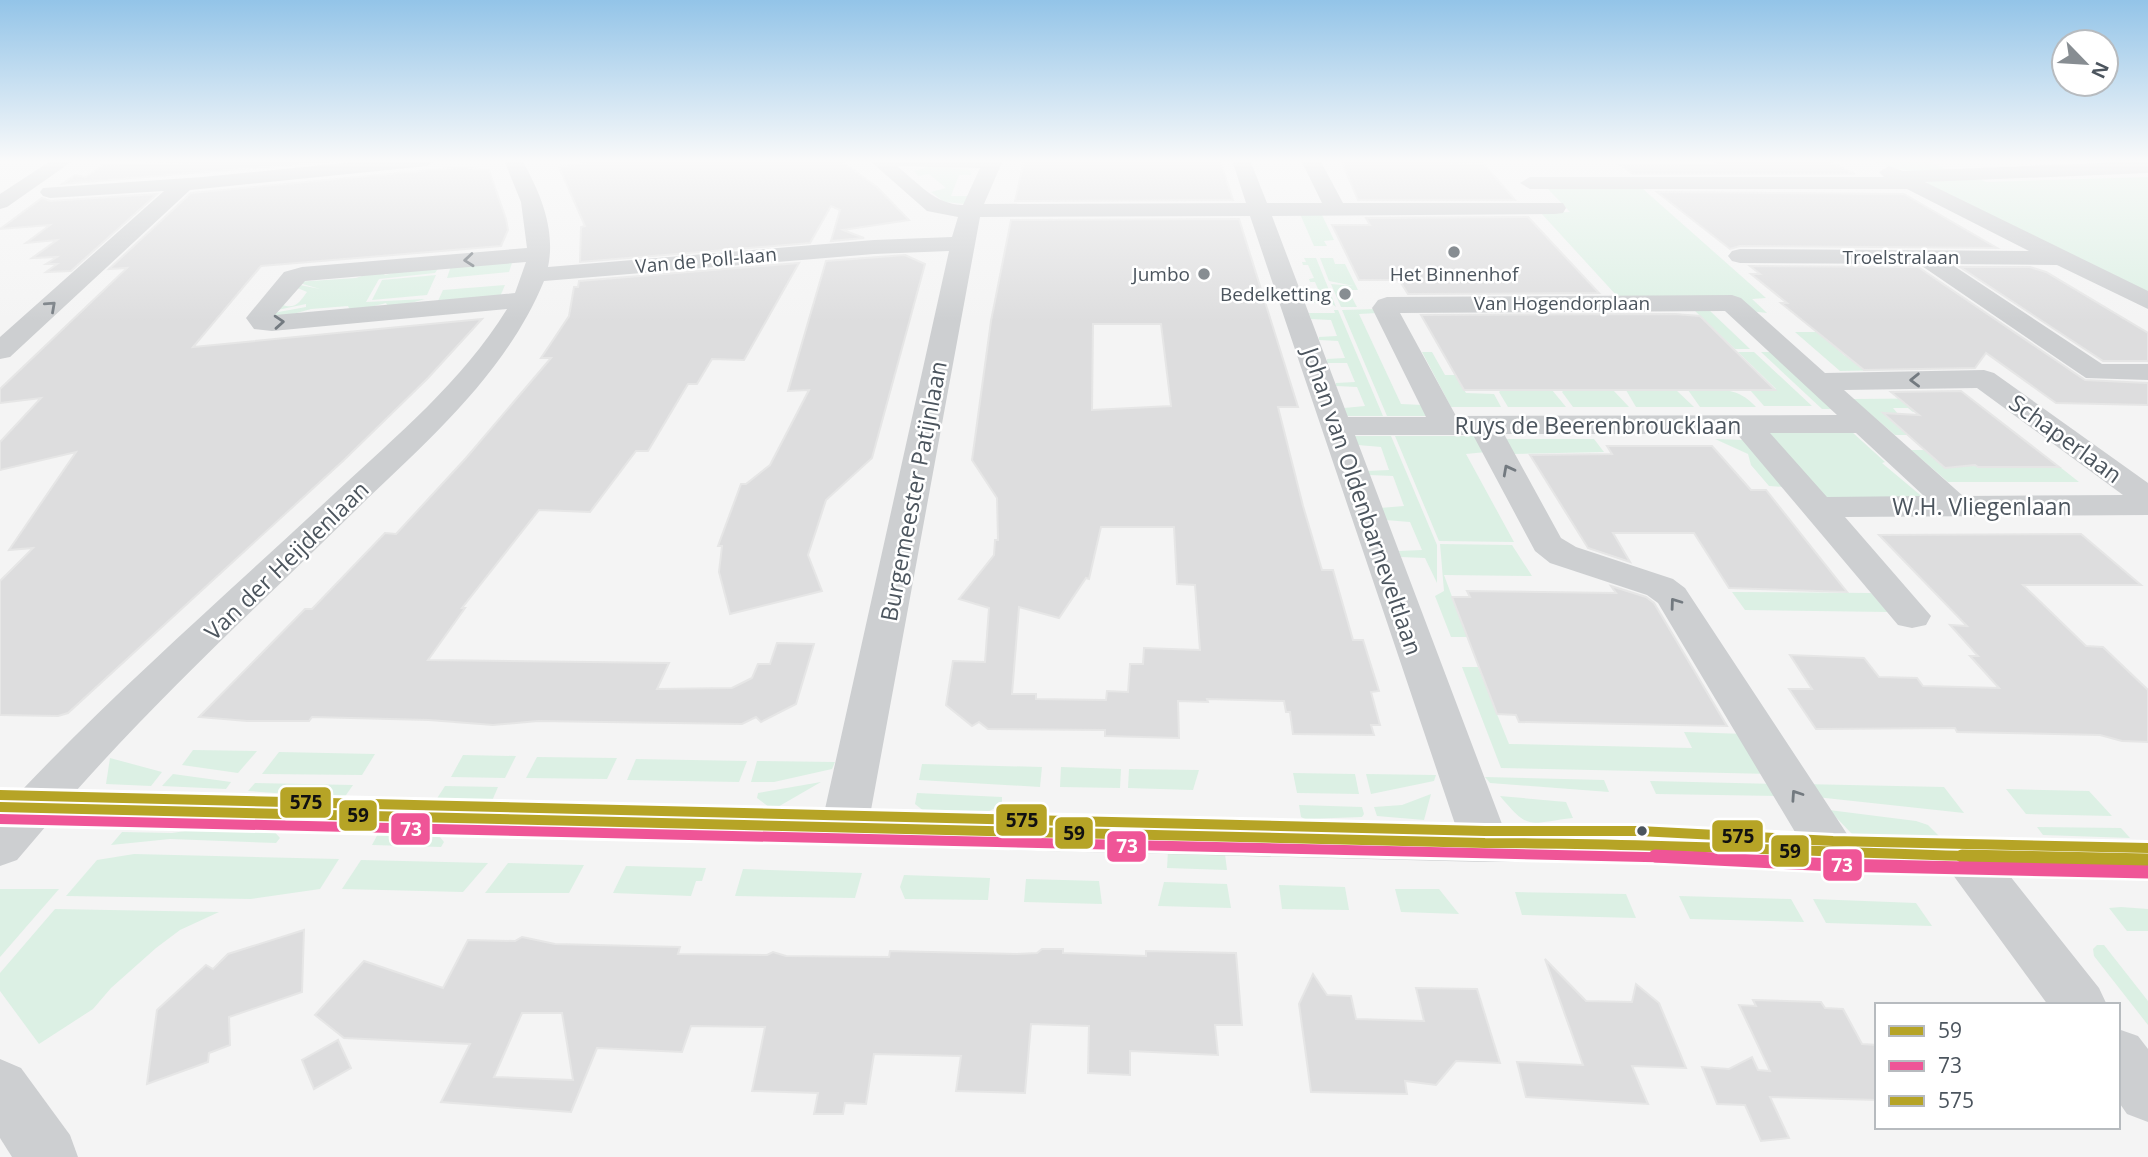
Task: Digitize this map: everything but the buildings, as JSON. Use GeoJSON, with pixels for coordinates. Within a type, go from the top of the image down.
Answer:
{"type":"FeatureCollection","features":[{"type":"Feature","properties":{"kind":"street"},"geometry":{"type":"LineString","coordinates":[[0,352],[151,214]]}},
{"type":"Feature","properties":{"kind":"street","name":"Van der Heijdenlaan"},"geometry":{"type":"LineString","coordinates":[[0,847],[16,807],[432,419],[508,331],[532,276],[535,214]]}},
{"type":"Feature","properties":{"kind":"street","name":"Burgemeester Patijnlaan"},"geometry":{"type":"LineString","coordinates":[[843,827],[857,777],[970,214]]}},
{"type":"Feature","properties":{"kind":"street","name":"Johan van Oldenbarneveltlaan"},"geometry":{"type":"LineString","coordinates":[[1261,214],[1485,843]]}},
{"type":"Feature","properties":{"kind":"street"},"geometry":{"type":"LineString","coordinates":[[1973,214],[2148,301]]}},
{"type":"Feature","properties":{"kind":"street","name":"Van de Poll-laan"},"geometry":{"type":"LineString","coordinates":[[532,276],[833,250],[962,244]]}},
{"type":"Feature","properties":{"kind":"street","name":"Troelstralaan"},"geometry":{"type":"LineString","coordinates":[[1740,256],[2062,258]]}},
{"type":"Feature","properties":{"kind":"street"},"geometry":{"type":"LineString","coordinates":[[1924,257],[2096,372],[2148,372]]}},
{"type":"Feature","properties":{"kind":"street"},"geometry":{"type":"LineString","coordinates":[[302,274],[532,276],[272,323],[263,323],[260,318],[293,277],[302,274]]}},
{"type":"Feature","properties":{"kind":"street","name":"Van Hogendorplaan"},"geometry":{"type":"LineString","coordinates":[[1446,426],[1385,308],[1392,303],[1732,303],[1815,382]]}},
{"type":"Feature","properties":{"kind":"street","name":"Schaperlaan"},"geometry":{"type":"LineString","coordinates":[[1815,382],[1984,379],[2148,498]]}},
{"type":"Feature","properties":{"kind":"street"},"geometry":{"type":"LineString","coordinates":[[1815,382],[1954,506]]}},
{"type":"Feature","properties":{"kind":"street"},"geometry":{"type":"LineString","coordinates":[[1745,424],[1912,616]]}},
{"type":"Feature","properties":{"kind":"street","name":"Ruys de Beerenbroucklaan"},"geometry":{"type":"LineString","coordinates":[[1336,426],[1861,424]]}},
{"type":"Feature","properties":{"kind":"street"},"geometry":{"type":"LineString","coordinates":[[1484,426],[1548,544],[1563,555],[1660,587],[1671,596],[1833,853]]}},
{"type":"Feature","properties":{"kind":"street","name":"W.H. Vliegenlaan"},"geometry":{"type":"LineString","coordinates":[[1817,506],[2148,505]]}},
{"type":"Feature","properties":{"kind":"street"},"geometry":{"type":"LineString","coordinates":[[16,807],[1485,843],[1638,843],[1833,853],[2148,860]]}},
{"type":"Feature","properties":{"kind":"street"},"geometry":{"type":"LineString","coordinates":[[1965,854],[2078,1003]]}},
{"type":"Feature","properties":{"kind":"street"},"geometry":{"type":"LineString","coordinates":[[2120,1058],[2148,1094]]}},
{"type":"Feature","properties":{"kind":"street"},"geometry":{"type":"LineString","coordinates":[[0,1087],[48,1157]]}},
{"type":"Feature","properties":{"kind":"green space"},"geometry":{"type":"Polygon","coordinates":[[[1300,214],[1321,214],[1334,240],[1324,241],[1327,246],[1314,246],[1300,214]]]}},
{"type":"Feature","properties":{"kind":"green space"},"geometry":{"type":"Polygon","coordinates":[[[1542,214],[1671,214],[1766,298],[1752,299],[1767,313],[1617,296],[1542,214]]]}},
{"type":"Feature","properties":{"kind":"green space"},"geometry":{"type":"Polygon","coordinates":[[[1988,214],[2148,214],[2148,294],[1988,214]]]}},
{"type":"Feature","properties":{"kind":"green space"},"geometry":{"type":"Polygon","coordinates":[[[1304,258],[1316,258],[1336,307],[1331,303],[1305,303],[1303,297],[1321,296],[1315,282],[1310,282],[1309,279],[1314,278],[1308,265],[1303,265],[1302,262],[1306,262],[1304,258]]]}},
{"type":"Feature","properties":{"kind":"green space"},"geometry":{"type":"Polygon","coordinates":[[[1320,258],[1333,258],[1335,264],[1345,264],[1358,290],[1348,290],[1357,307],[1341,307],[1331,284],[1354,286],[1329,281],[1320,258]]]}},
{"type":"Feature","properties":{"kind":"green space"},"geometry":{"type":"Polygon","coordinates":[[[513,260],[509,272],[447,278],[451,266],[513,260]]]}},
{"type":"Feature","properties":{"kind":"green space"},"geometry":{"type":"Polygon","coordinates":[[[421,266],[421,271],[439,267],[435,273],[379,279],[366,302],[425,299],[390,309],[386,303],[351,312],[348,306],[311,309],[275,319],[273,313],[306,307],[306,304],[277,310],[282,305],[297,304],[307,292],[293,286],[295,284],[320,289],[296,282],[356,278],[380,270],[385,275],[421,266]]]}},
{"type":"Feature","properties":{"kind":"green space"},"geometry":{"type":"Polygon","coordinates":[[[436,275],[427,295],[372,300],[382,280],[436,275]]]}},
{"type":"Feature","properties":{"kind":"green space"},"geometry":{"type":"Polygon","coordinates":[[[505,285],[499,299],[438,301],[443,290],[505,285]]]}},
{"type":"Feature","properties":{"kind":"green space"},"geometry":{"type":"Polygon","coordinates":[[[1375,309],[1377,313],[1359,314],[1401,404],[1423,405],[1429,416],[1387,416],[1342,310],[1375,309]]]}},
{"type":"Feature","properties":{"kind":"green space"},"geometry":{"type":"Polygon","coordinates":[[[1693,309],[1708,309],[1750,349],[1735,349],[1693,309]]]}},
{"type":"Feature","properties":{"kind":"green space"},"geometry":{"type":"Polygon","coordinates":[[[1334,310],[1338,310],[1383,416],[1347,416],[1344,408],[1365,406],[1357,387],[1336,386],[1336,383],[1355,382],[1347,363],[1327,363],[1327,359],[1345,358],[1338,341],[1319,340],[1319,337],[1337,336],[1331,320],[1311,319],[1309,313],[1335,313],[1334,310]]]}},
{"type":"Feature","properties":{"kind":"green space"},"geometry":{"type":"Polygon","coordinates":[[[1795,332],[1818,332],[1845,356],[1882,363],[1891,370],[1840,371],[1795,332]]]}},
{"type":"Feature","properties":{"kind":"green space"},"geometry":{"type":"Polygon","coordinates":[[[1422,352],[1432,352],[1445,375],[1455,375],[1466,393],[1494,394],[1501,407],[1451,407],[1422,352]]]}},
{"type":"Feature","properties":{"kind":"green space"},"geometry":{"type":"Polygon","coordinates":[[[1738,352],[1754,352],[1812,406],[1764,406],[1750,390],[1776,389],[1738,352]]]}},
{"type":"Feature","properties":{"kind":"green space"},"geometry":{"type":"Polygon","coordinates":[[[1761,352],[1774,352],[1835,409],[1822,409],[1761,352]]]}},
{"type":"Feature","properties":{"kind":"green space"},"geometry":{"type":"Polygon","coordinates":[[[1552,390],[1566,407],[1508,407],[1499,392],[1552,390]]]}},
{"type":"Feature","properties":{"kind":"green space"},"geometry":{"type":"Polygon","coordinates":[[[1613,390],[1629,407],[1573,407],[1562,392],[1613,390]]]}},
{"type":"Feature","properties":{"kind":"green space"},"geometry":{"type":"Polygon","coordinates":[[[1626,390],[1676,390],[1694,407],[1636,407],[1626,390]]]}},
{"type":"Feature","properties":{"kind":"green space"},"geometry":{"type":"Polygon","coordinates":[[[1688,390],[1733,392],[1756,407],[1700,407],[1688,390]]]}},
{"type":"Feature","properties":{"kind":"green space"},"geometry":{"type":"Polygon","coordinates":[[[1970,398],[1958,412],[1913,412],[1908,408],[1893,408],[1898,414],[1883,413],[1908,435],[1895,435],[1853,399],[1970,398]]]}},
{"type":"Feature","properties":{"kind":"green space"},"geometry":{"type":"Polygon","coordinates":[[[1761,432],[1852,432],[1885,462],[1882,463],[1925,499],[1820,500],[1761,432]]]}},
{"type":"Feature","properties":{"kind":"green space"},"geometry":{"type":"Polygon","coordinates":[[[1354,436],[1391,436],[1437,545],[1437,583],[1425,558],[1401,557],[1399,551],[1422,550],[1410,522],[1385,520],[1380,508],[1404,506],[1393,476],[1369,475],[1367,471],[1389,470],[1381,447],[1358,445],[1354,436]]]}},
{"type":"Feature","properties":{"kind":"green space"},"geometry":{"type":"Polygon","coordinates":[[[1395,436],[1478,436],[1486,452],[1466,454],[1514,542],[1439,541],[1395,436]]]}},
{"type":"Feature","properties":{"kind":"green space"},"geometry":{"type":"Polygon","coordinates":[[[1504,439],[1594,439],[1604,452],[1513,454],[1504,439]]]}},
{"type":"Feature","properties":{"kind":"green space"},"geometry":{"type":"Polygon","coordinates":[[[1715,439],[1744,440],[1784,487],[1769,486],[1751,465],[1748,454],[1715,439]]]}},
{"type":"Feature","properties":{"kind":"green space"},"geometry":{"type":"Polygon","coordinates":[[[1911,450],[1925,450],[1945,468],[1975,465],[1978,468],[2026,467],[2024,465],[2060,467],[2079,482],[1948,482],[1911,450]]]}},
{"type":"Feature","properties":{"kind":"green space"},"geometry":{"type":"Polygon","coordinates":[[[1440,544],[1512,545],[1532,576],[1444,575],[1467,637],[1451,637],[1435,596],[1444,591],[1440,544]]]}},
{"type":"Feature","properties":{"kind":"green space"},"geometry":{"type":"Polygon","coordinates":[[[1732,592],[1871,593],[1888,612],[1745,610],[1732,592]]]}},
{"type":"Feature","properties":{"kind":"green space"},"geometry":{"type":"Polygon","coordinates":[[[1462,667],[1478,667],[1509,744],[1692,748],[1684,732],[1747,734],[1772,774],[1501,768],[1462,667]]]}},
{"type":"Feature","properties":{"kind":"green space"},"geometry":{"type":"Polygon","coordinates":[[[193,750],[257,751],[238,773],[182,765],[193,750]]]}},
{"type":"Feature","properties":{"kind":"green space"},"geometry":{"type":"Polygon","coordinates":[[[279,752],[375,754],[362,775],[262,774],[279,752]]]}},
{"type":"Feature","properties":{"kind":"green space"},"geometry":{"type":"Polygon","coordinates":[[[463,755],[516,756],[505,778],[451,777],[463,755]]]}},
{"type":"Feature","properties":{"kind":"green space"},"geometry":{"type":"Polygon","coordinates":[[[537,757],[617,758],[607,779],[526,778],[537,757]]]}},
{"type":"Feature","properties":{"kind":"green space"},"geometry":{"type":"Polygon","coordinates":[[[110,758],[162,772],[151,786],[106,784],[110,758]]]}},
{"type":"Feature","properties":{"kind":"green space"},"geometry":{"type":"Polygon","coordinates":[[[636,759],[747,761],[739,782],[627,780],[636,759]]]}},
{"type":"Feature","properties":{"kind":"green space"},"geometry":{"type":"Polygon","coordinates":[[[757,761],[835,762],[832,769],[774,782],[751,782],[757,761]]]}},
{"type":"Feature","properties":{"kind":"green space"},"geometry":{"type":"Polygon","coordinates":[[[922,764],[1042,767],[1040,787],[919,780],[922,764]]]}},
{"type":"Feature","properties":{"kind":"green space"},"geometry":{"type":"Polygon","coordinates":[[[1061,767],[1121,769],[1120,788],[1060,787],[1061,767]]]}},
{"type":"Feature","properties":{"kind":"green space"},"geometry":{"type":"Polygon","coordinates":[[[1129,769],[1199,770],[1193,790],[1128,788],[1129,769]]]}},
{"type":"Feature","properties":{"kind":"green space"},"geometry":{"type":"Polygon","coordinates":[[[1293,773],[1355,774],[1359,794],[1297,793],[1293,773]]]}},
{"type":"Feature","properties":{"kind":"green space"},"geometry":{"type":"Polygon","coordinates":[[[173,774],[231,782],[226,789],[162,786],[173,774]]]}},
{"type":"Feature","properties":{"kind":"green space"},"geometry":{"type":"Polygon","coordinates":[[[1366,774],[1436,775],[1434,781],[1371,794],[1366,774]]]}},
{"type":"Feature","properties":{"kind":"green space"},"geometry":{"type":"Polygon","coordinates":[[[1485,777],[1604,780],[1609,792],[1490,783],[1485,777]]]}},
{"type":"Feature","properties":{"kind":"green space"},"geometry":{"type":"Polygon","coordinates":[[[1650,781],[1778,784],[1778,796],[1656,794],[1650,781]]]}},
{"type":"Feature","properties":{"kind":"green space"},"geometry":{"type":"Polygon","coordinates":[[[821,782],[776,808],[769,807],[757,798],[758,793],[821,782]]]}},
{"type":"Feature","properties":{"kind":"green space"},"geometry":{"type":"Polygon","coordinates":[[[255,783],[353,785],[344,798],[248,791],[255,783]]]}},
{"type":"Feature","properties":{"kind":"green space"},"geometry":{"type":"Polygon","coordinates":[[[1802,784],[1944,787],[1964,813],[1816,797],[1802,784]]]}},
{"type":"Feature","properties":{"kind":"green space"},"geometry":{"type":"Polygon","coordinates":[[[445,786],[498,787],[492,801],[436,800],[445,786]]]}},
{"type":"Feature","properties":{"kind":"green space"},"geometry":{"type":"Polygon","coordinates":[[[2006,789],[2089,791],[2112,816],[2026,814],[2006,789]]]}},
{"type":"Feature","properties":{"kind":"green space"},"geometry":{"type":"Polygon","coordinates":[[[917,793],[1002,797],[1002,804],[984,814],[925,812],[915,804],[917,793]]]}},
{"type":"Feature","properties":{"kind":"green space"},"geometry":{"type":"Polygon","coordinates":[[[1431,794],[1424,820],[1377,816],[1374,807],[1402,805],[1431,794]]]}},
{"type":"Feature","properties":{"kind":"green space"},"geometry":{"type":"Polygon","coordinates":[[[1500,796],[1566,802],[1573,818],[1538,823],[1524,820],[1500,796]]]}},
{"type":"Feature","properties":{"kind":"green space"},"geometry":{"type":"Polygon","coordinates":[[[1299,805],[1362,807],[1364,814],[1362,817],[1305,819],[1301,817],[1299,805]]]}},
{"type":"Feature","properties":{"kind":"green space"},"geometry":{"type":"Polygon","coordinates":[[[1829,810],[1916,821],[1928,825],[1939,836],[1853,835],[1829,810]]]}},
{"type":"Feature","properties":{"kind":"green space"},"geometry":{"type":"Polygon","coordinates":[[[218,826],[271,828],[280,838],[276,843],[170,839],[111,845],[122,832],[172,833],[218,826]]]}},
{"type":"Feature","properties":{"kind":"green space"},"geometry":{"type":"Polygon","coordinates":[[[2037,827],[2121,828],[2130,838],[2043,835],[2037,827]]]}},
{"type":"Feature","properties":{"kind":"green space"},"geometry":{"type":"Polygon","coordinates":[[[380,830],[435,831],[444,842],[441,847],[372,845],[380,830]]]}},
{"type":"Feature","properties":{"kind":"green space"},"geometry":{"type":"Polygon","coordinates":[[[1168,851],[1225,854],[1227,870],[1167,868],[1168,851]]]}},
{"type":"Feature","properties":{"kind":"green space"},"geometry":{"type":"Polygon","coordinates":[[[134,854],[339,859],[320,889],[251,899],[66,896],[97,860],[134,854]]]}},
{"type":"Feature","properties":{"kind":"green space"},"geometry":{"type":"Polygon","coordinates":[[[361,860],[488,863],[463,892],[342,889],[361,860]]]}},
{"type":"Feature","properties":{"kind":"green space"},"geometry":{"type":"Polygon","coordinates":[[[508,863],[584,865],[569,893],[485,893],[508,863]]]}},
{"type":"Feature","properties":{"kind":"green space"},"geometry":{"type":"Polygon","coordinates":[[[626,866],[706,868],[702,881],[696,881],[691,896],[613,893],[626,866]]]}},
{"type":"Feature","properties":{"kind":"green space"},"geometry":{"type":"Polygon","coordinates":[[[743,869],[862,873],[855,898],[735,896],[743,869]]]}},
{"type":"Feature","properties":{"kind":"green space"},"geometry":{"type":"Polygon","coordinates":[[[904,875],[990,878],[988,900],[905,899],[900,887],[904,875]]]}},
{"type":"Feature","properties":{"kind":"green space"},"geometry":{"type":"Polygon","coordinates":[[[1026,879],[1099,881],[1102,904],[1024,902],[1026,879]]]}},
{"type":"Feature","properties":{"kind":"green space"},"geometry":{"type":"Polygon","coordinates":[[[1164,882],[1227,884],[1231,908],[1158,906],[1164,882]]]}},
{"type":"Feature","properties":{"kind":"green space"},"geometry":{"type":"Polygon","coordinates":[[[1279,885],[1345,887],[1349,910],[1282,909],[1279,885]]]}},
{"type":"Feature","properties":{"kind":"green space"},"geometry":{"type":"Polygon","coordinates":[[[0,889],[59,889],[0,957],[0,889]]]}},
{"type":"Feature","properties":{"kind":"green space"},"geometry":{"type":"Polygon","coordinates":[[[1395,889],[1439,889],[1459,914],[1401,912],[1395,889]]]}},
{"type":"Feature","properties":{"kind":"green space"},"geometry":{"type":"Polygon","coordinates":[[[1515,892],[1626,894],[1636,918],[1522,915],[1515,892]]]}},
{"type":"Feature","properties":{"kind":"green space"},"geometry":{"type":"Polygon","coordinates":[[[1679,896],[1791,899],[1804,922],[1690,919],[1679,896]]]}},
{"type":"Feature","properties":{"kind":"green space"},"geometry":{"type":"Polygon","coordinates":[[[1813,899],[1916,903],[1932,926],[1826,923],[1813,899]]]}},
{"type":"Feature","properties":{"kind":"green space"},"geometry":{"type":"Polygon","coordinates":[[[2109,908],[2148,909],[2148,931],[2127,931],[2109,908]]]}},
{"type":"Feature","properties":{"kind":"green space"},"geometry":{"type":"Polygon","coordinates":[[[55,909],[219,912],[180,930],[111,988],[93,1009],[39,1044],[0,991],[0,973],[55,909]]]}},
{"type":"Feature","properties":{"kind":"green space"},"geometry":{"type":"Polygon","coordinates":[[[2097,945],[2104,945],[2148,1001],[2148,1025],[2094,956],[2093,949],[2097,945]]]}},
{"type":"Feature","properties":{"kind":"transit line","name":"575"},"geometry":{"type":"LineString","coordinates":[[0,795],[1485,831],[1639,831],[1833,841],[2148,848]]}},
{"type":"Feature","properties":{"kind":"transit line","name":"59"},"geometry":{"type":"LineString","coordinates":[[0,807],[1485,843],[1638,843],[1833,853],[2148,860]]}},
{"type":"Feature","properties":{"kind":"transit line","name":"73"},"geometry":{"type":"LineString","coordinates":[[0,819],[1485,855],[1638,855],[1833,865],[2148,872]]}},
{"type":"Feature","properties":{"kind":"place","name":"Het Binnenhof"},"geometry":{"type":"Point","coordinates":[1454,252]}},
{"type":"Feature","properties":{"kind":"place","name":"Jumbo"},"geometry":{"type":"Point","coordinates":[1204,274]}},
{"type":"Feature","properties":{"kind":"place","name":"Bedelketting"},"geometry":{"type":"Point","coordinates":[1345,294]}}]}
